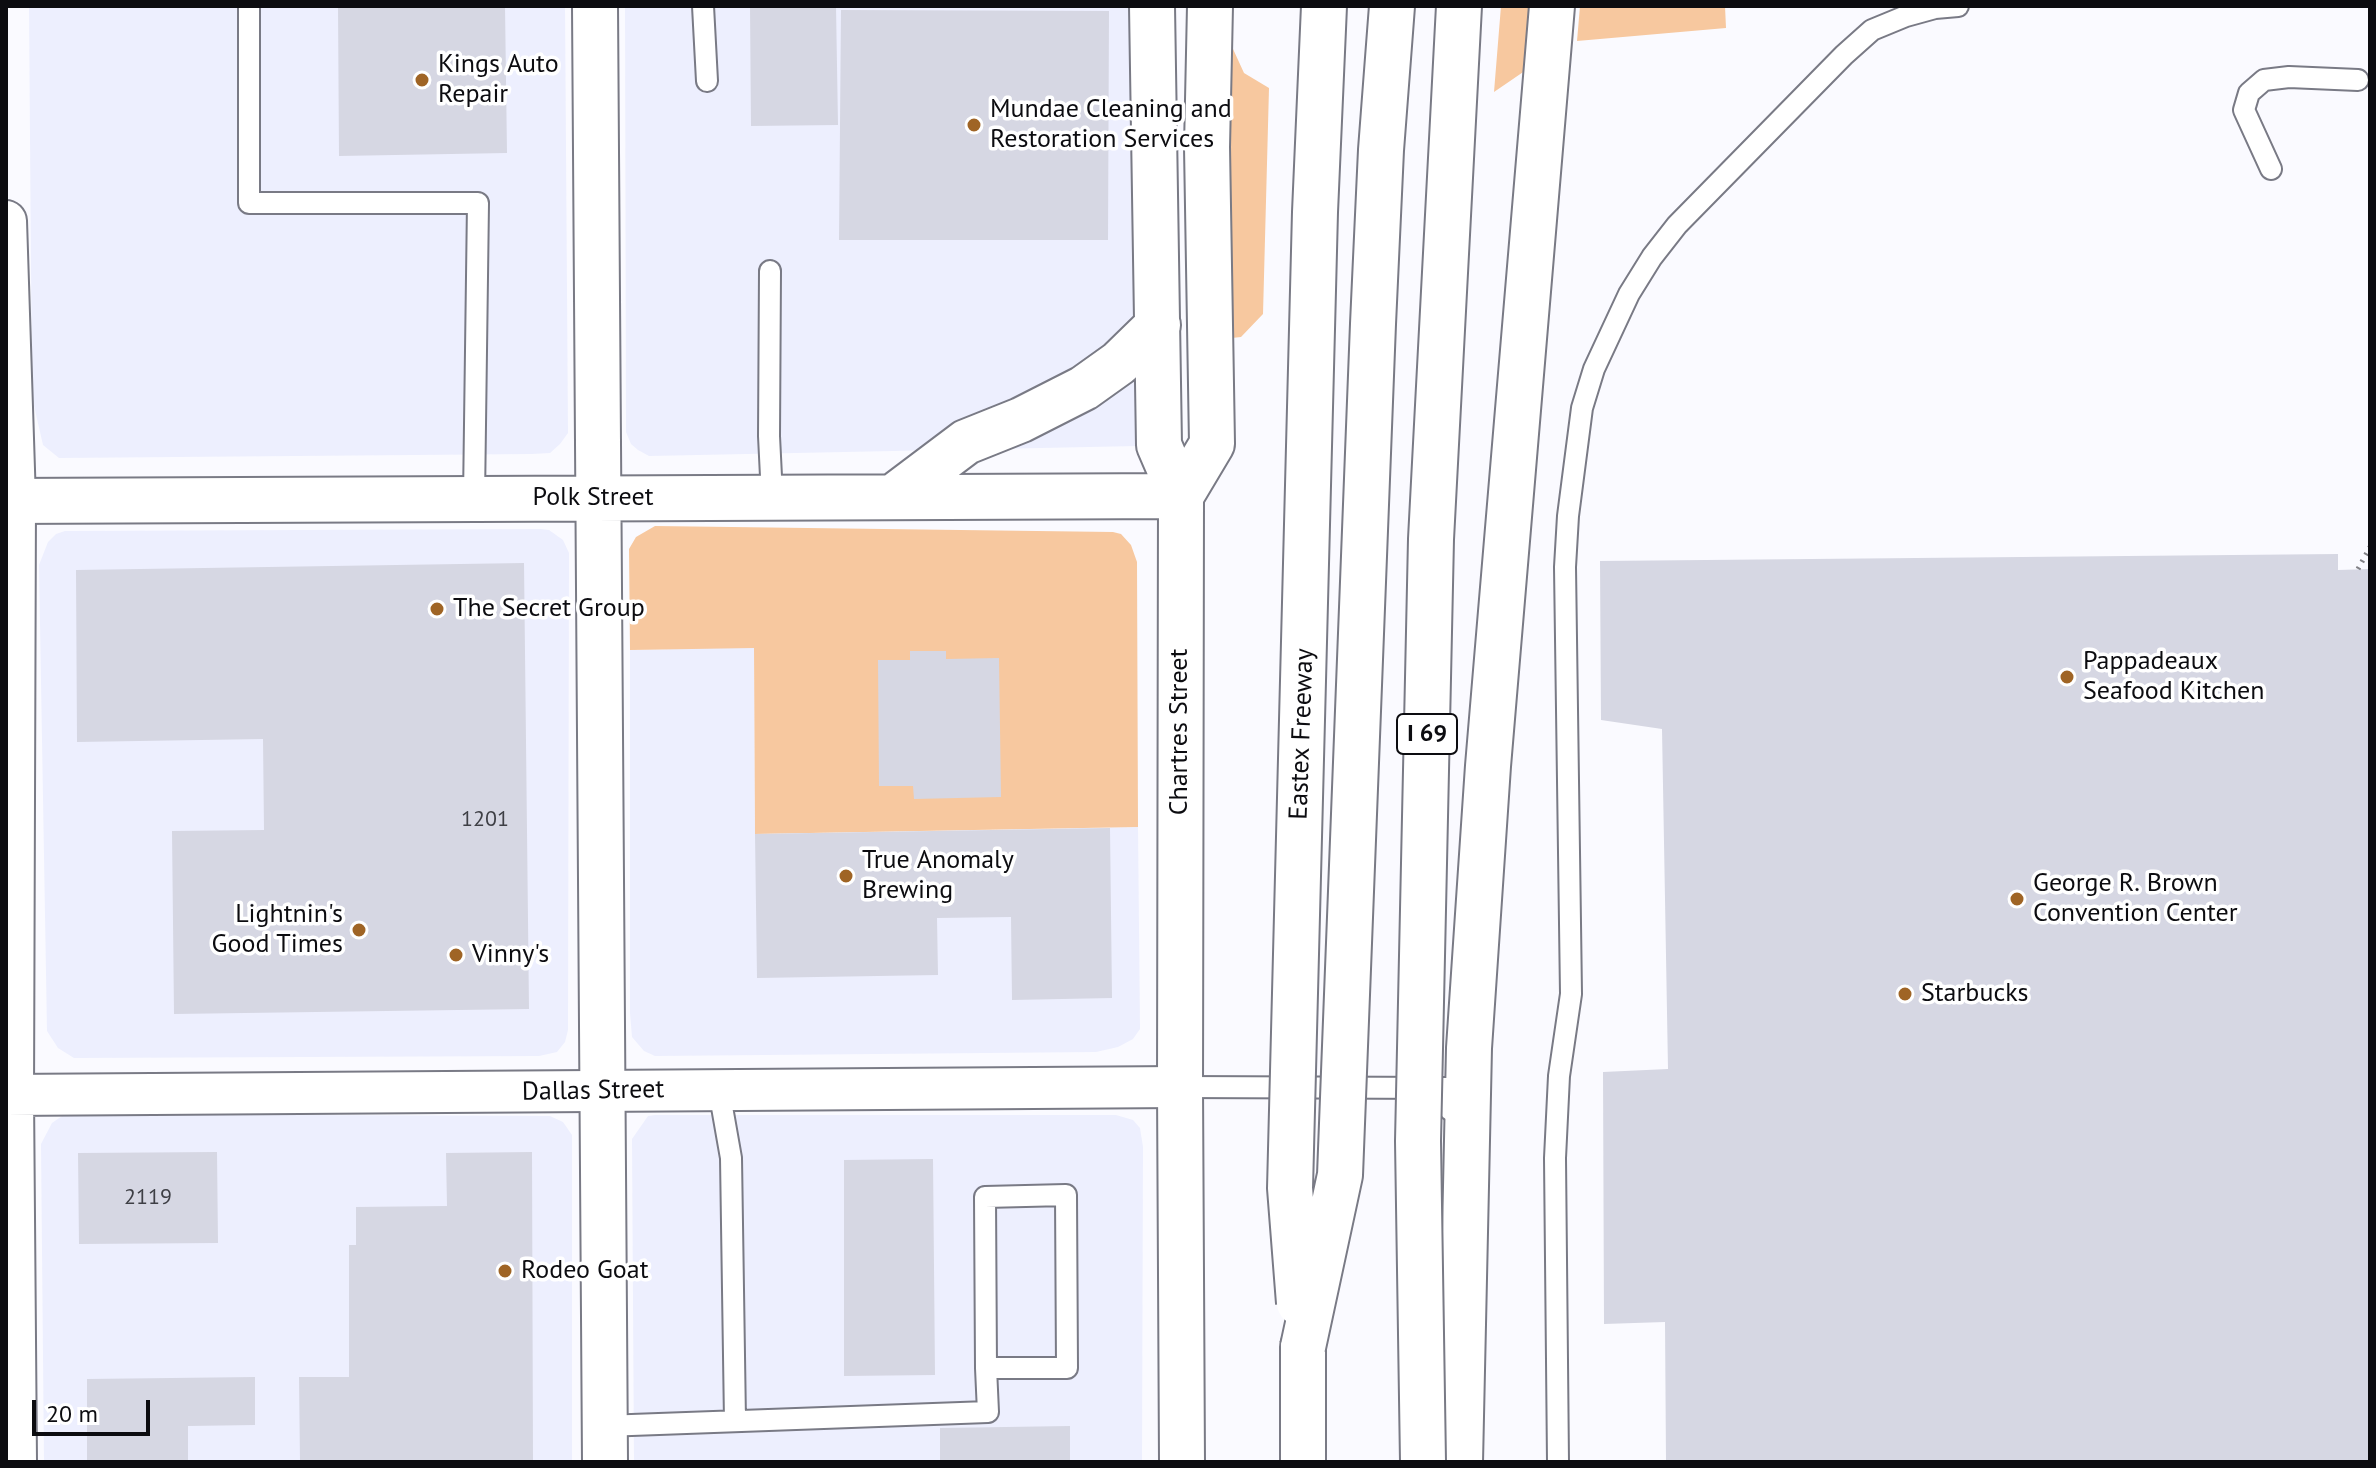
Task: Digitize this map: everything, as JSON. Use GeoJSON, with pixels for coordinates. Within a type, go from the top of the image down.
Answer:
{"type":"FeatureCollection","features":[{"type":"Feature","properties":{"kind":"main road"},"geometry":{"type":"LineString","coordinates":[[595,6],[604,1444]]}},
{"type":"Feature","properties":{"kind":"main road","name":"Chartres Street"},"geometry":{"type":"LineString","coordinates":[[1152,6],[1159,445],[1181,496],[1182,1462]]}},
{"type":"Feature","properties":{"kind":"main road"},"geometry":{"type":"LineString","coordinates":[[1181,496],[1212,444],[1207,147],[1210,6]]}},
{"type":"Feature","properties":{"kind":"main road","name":"Eastex Freeway"},"geometry":{"type":"LineString","coordinates":[[1303,1462],[1303,1347],[1290,1188],[1315,212],[1324,6]]}},
{"type":"Feature","properties":{"kind":"main road"},"geometry":{"type":"LineString","coordinates":[[1303,1347],[1340,1175],[1376,261],[1392,6]]}},
{"type":"Feature","properties":{"kind":"main road","name":"I 69"},"geometry":{"type":"LineString","coordinates":[[1423,1462],[1418,1141],[1430,587],[1459,6]]}},
{"type":"Feature","properties":{"kind":"main road"},"geometry":{"type":"LineString","coordinates":[[1460,1462],[1469,1048],[1490,735],[1552,6]]}},
{"type":"Feature","properties":{"kind":"main road"},"geometry":{"type":"LineString","coordinates":[[893,497],[966,442],[1021,420],[1084,388],[1119,363],[1158,325]]}},
{"type":"Feature","properties":{"kind":"main road","name":"Polk Street"},"geometry":{"type":"LineString","coordinates":[[11,501],[1181,496]]}},
{"type":"Feature","properties":{"kind":"street"},"geometry":{"type":"LineString","coordinates":[[6,221],[11,501],[10,1095],[16,1462]]}},
{"type":"Feature","properties":{"kind":"street","name":"Dallas Street"},"geometry":{"type":"LineString","coordinates":[[10,1095],[1180,1087]]}},
{"type":"Feature","properties":{"kind":"lane"},"geometry":{"type":"LineString","coordinates":[[249,6],[249,203],[478,203],[474,498]]}},
{"type":"Feature","properties":{"kind":"lane"},"geometry":{"type":"LineString","coordinates":[[703,6],[707,81]]}},
{"type":"Feature","properties":{"kind":"lane"},"geometry":{"type":"LineString","coordinates":[[1558,1462],[1555,1158],[1559,1076],[1571,994],[1565,567],[1568,516],[1582,408],[1594,369],[1629,294],[1677,225],[1872,30],[1935,8],[1958,6]]}},
{"type":"Feature","properties":{"kind":"lane"},"geometry":{"type":"LineString","coordinates":[[2271,169],[2244,110],[2249,93],[2264,80],[2289,77],[2358,80]]}},
{"type":"Feature","properties":{"kind":"lane"},"geometry":{"type":"LineString","coordinates":[[770,271],[769,436],[772,497]]}},
{"type":"Feature","properties":{"kind":"lane"},"geometry":{"type":"LineString","coordinates":[[1180,1087],[1450,1088],[1453,1462]]}},
{"type":"Feature","properties":{"kind":"lane"},"geometry":{"type":"LineString","coordinates":[[719,1090],[731,1158],[735,1421]]}},
{"type":"Feature","properties":{"kind":"lane"},"geometry":{"type":"LineString","coordinates":[[604,1444],[735,1421],[988,1412],[986,1368],[985,1197],[1066,1195],[1067,1368],[986,1368]]}},
{"type":"Feature","properties":{"kind":"path"},"geometry":{"type":"LineString","coordinates":[[2358,569],[2370,547]]}},
{"type":"Feature","properties":{"kind":"shaded area"},"geometry":{"type":"Polygon","coordinates":[[[29,6],[565,6],[568,433],[560,444],[550,453],[532,454],[59,458],[43,445],[32,397],[29,6]]]}},
{"type":"Feature","properties":{"kind":"shaded area"},"geometry":{"type":"Polygon","coordinates":[[[625,6],[1134,6],[1138,446],[649,456],[631,444],[626,432],[625,6]]]}},
{"type":"Feature","properties":{"kind":"shaded area"},"geometry":{"type":"Polygon","coordinates":[[[1501,6],[1540,6],[1532,66],[1494,92],[1501,6]]]}},
{"type":"Feature","properties":{"kind":"shaded area"},"geometry":{"type":"Polygon","coordinates":[[[1580,6],[1725,6],[1726,28],[1577,41],[1580,6]]]}},
{"type":"Feature","properties":{"kind":"shaded area"},"geometry":{"type":"Polygon","coordinates":[[[1228,38],[1244,73],[1269,88],[1263,314],[1241,337],[1232,338],[1228,38]]]}},
{"type":"Feature","properties":{"kind":"shaded area"},"geometry":{"type":"Polygon","coordinates":[[[655,526],[1121,534],[1131,545],[1137,562],[1138,827],[755,834],[754,648],[630,650],[629,549],[636,537],[655,526]]]}},
{"type":"Feature","properties":{"kind":"shaded area"},"geometry":{"type":"Polygon","coordinates":[[[549,530],[563,540],[569,553],[568,1030],[565,1042],[557,1052],[539,1056],[74,1058],[58,1048],[47,1031],[39,565],[48,542],[65,531],[549,530]]]}},
{"type":"Feature","properties":{"kind":"shaded area"},"geometry":{"type":"Polygon","coordinates":[[[754,647],[755,834],[1138,827],[1140,1029],[1133,1039],[1118,1047],[1096,1052],[655,1056],[644,1051],[632,1037],[630,1013],[630,650],[754,647]]]}},
{"type":"Feature","properties":{"kind":"shaded area"},"geometry":{"type":"Polygon","coordinates":[[[65,1114],[550,1116],[563,1122],[572,1135],[572,1462],[44,1462],[41,1144],[52,1123],[65,1114]]]}},
{"type":"Feature","properties":{"kind":"shaded area"},"geometry":{"type":"Polygon","coordinates":[[[1116,1115],[1133,1120],[1140,1128],[1143,1147],[1142,1462],[634,1462],[632,1139],[648,1116],[1116,1115]]]}},
{"type":"Feature","properties":{"kind":"building","name":"Kings Auto Repair"},"geometry":{"type":"Polygon","coordinates":[[[338,6],[505,6],[507,153],[339,156],[338,6]]]}},
{"type":"Feature","properties":{"kind":"building"},"geometry":{"type":"Polygon","coordinates":[[[750,6],[836,6],[838,125],[751,126],[750,6]]]}},
{"type":"Feature","properties":{"kind":"building","name":"Mundae Cleaning and Restoration Services"},"geometry":{"type":"Polygon","coordinates":[[[841,10],[1109,11],[1108,240],[839,240],[841,10]]]}},
{"type":"Feature","properties":{"kind":"building","name":"George R. Brown Convention Center"},"geometry":{"type":"Polygon","coordinates":[[[2338,554],[2338,570],[2370,569],[2370,1462],[1666,1462],[1665,1322],[1604,1324],[1603,1072],[1668,1069],[1662,729],[1601,720],[1600,561],[2338,554]]]}},
{"type":"Feature","properties":{"kind":"building"},"geometry":{"type":"Polygon","coordinates":[[[524,563],[529,1009],[174,1014],[172,831],[264,830],[263,739],[77,742],[76,570],[524,563]]]}},
{"type":"Feature","properties":{"kind":"building"},"geometry":{"type":"Polygon","coordinates":[[[910,651],[946,651],[946,659],[999,658],[1001,797],[914,799],[913,786],[879,786],[878,660],[910,660],[910,651]]]}},
{"type":"Feature","properties":{"kind":"building"},"geometry":{"type":"Polygon","coordinates":[[[1110,828],[1112,998],[1012,1000],[1011,917],[937,918],[938,975],[757,978],[755,834],[1110,828]]]}},
{"type":"Feature","properties":{"kind":"building"},"geometry":{"type":"Polygon","coordinates":[[[217,1152],[218,1243],[79,1244],[78,1153],[217,1152]]]}},
{"type":"Feature","properties":{"kind":"building"},"geometry":{"type":"Polygon","coordinates":[[[532,1152],[533,1462],[300,1462],[299,1377],[349,1377],[349,1245],[356,1245],[356,1207],[447,1206],[446,1153],[532,1152]]]}},
{"type":"Feature","properties":{"kind":"building"},"geometry":{"type":"Polygon","coordinates":[[[933,1159],[935,1375],[844,1376],[844,1160],[933,1159]]]}},
{"type":"Feature","properties":{"kind":"building"},"geometry":{"type":"Polygon","coordinates":[[[255,1377],[255,1425],[188,1426],[188,1462],[87,1462],[87,1379],[255,1377]]]}},
{"type":"Feature","properties":{"kind":"building"},"geometry":{"type":"Polygon","coordinates":[[[1070,1426],[1070,1462],[940,1462],[940,1428],[1070,1426]]]}},
{"type":"Feature","properties":{"kind":"place","name":"Kings Auto Repair"},"geometry":{"type":"Point","coordinates":[422,80]}},
{"type":"Feature","properties":{"kind":"place","name":"Mundae Cleaning and Restoration Services"},"geometry":{"type":"Point","coordinates":[974,125]}},
{"type":"Feature","properties":{"kind":"place","name":"The Secret Group"},"geometry":{"type":"Point","coordinates":[437,609]}},
{"type":"Feature","properties":{"kind":"place","name":"Pappadeaux Seafood Kitchen"},"geometry":{"type":"Point","coordinates":[2067,677]}},
{"type":"Feature","properties":{"kind":"place","name":"True Anomaly Brewing"},"geometry":{"type":"Point","coordinates":[846,876]}},
{"type":"Feature","properties":{"kind":"place","name":"George R. Brown Convention Center"},"geometry":{"type":"Point","coordinates":[2017,899]}},
{"type":"Feature","properties":{"kind":"place","name":"Lightnin's Good Times"},"geometry":{"type":"Point","coordinates":[359,930]}},
{"type":"Feature","properties":{"kind":"place","name":"Vinny's"},"geometry":{"type":"Point","coordinates":[456,955]}},
{"type":"Feature","properties":{"kind":"place","name":"Starbucks"},"geometry":{"type":"Point","coordinates":[1905,994]}},
{"type":"Feature","properties":{"kind":"place","name":"Rodeo Goat"},"geometry":{"type":"Point","coordinates":[505,1271]}}]}
